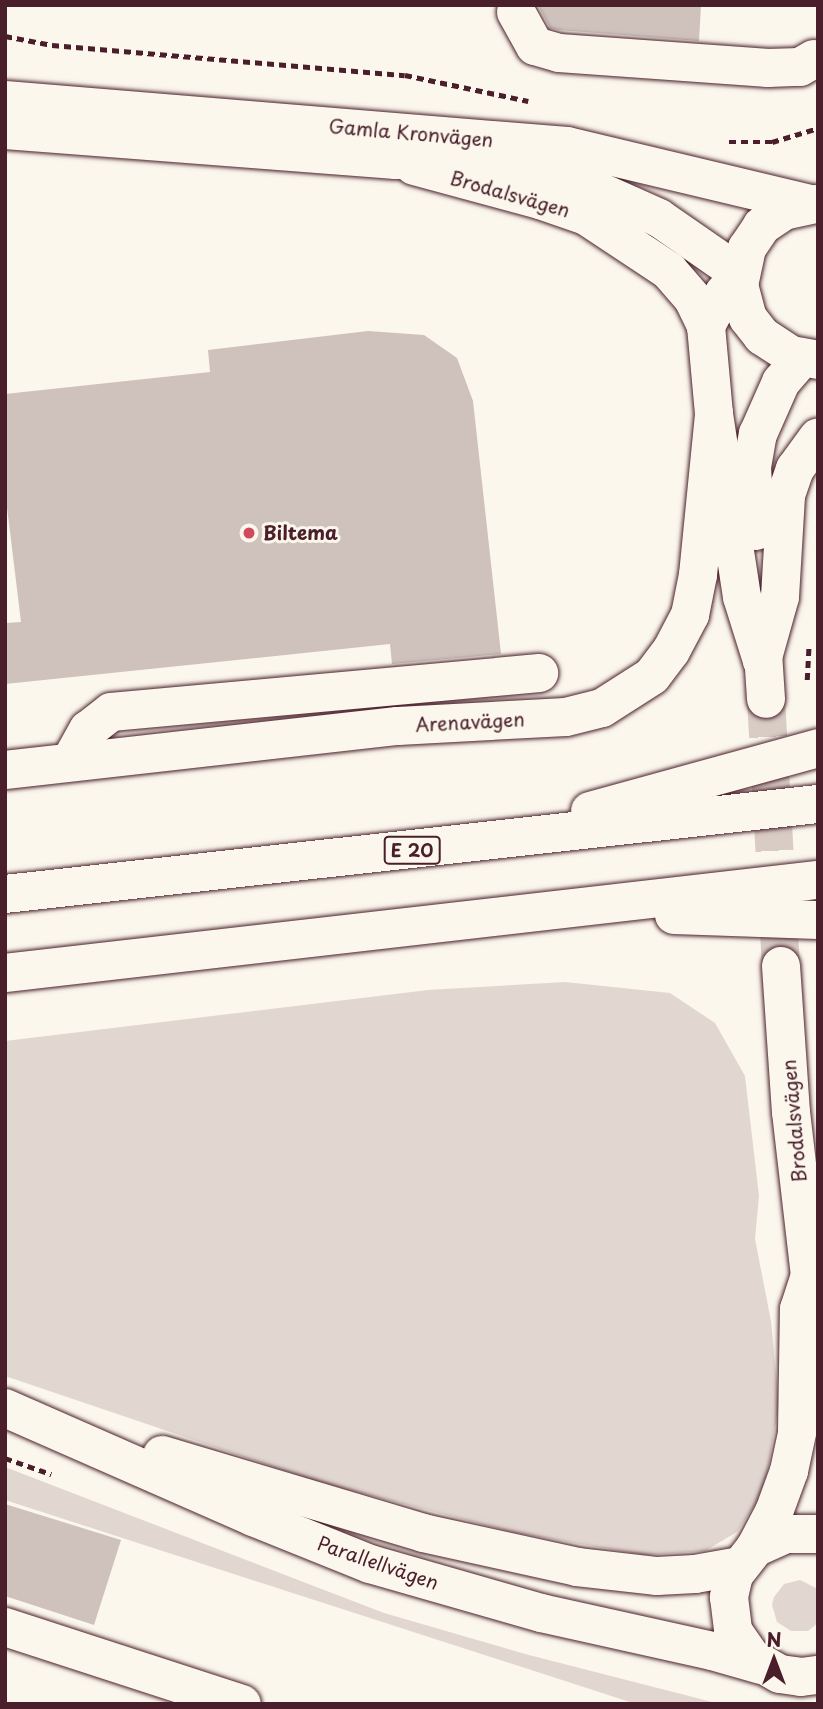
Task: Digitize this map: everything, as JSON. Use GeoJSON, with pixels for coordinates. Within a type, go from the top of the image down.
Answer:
{"type":"FeatureCollection","features":[{"type":"Feature","properties":{"kind":"main road"},"geometry":{"type":"LineString","coordinates":[[516,12],[535,46],[559,53],[768,68],[800,67],[814,59]]}},
{"type":"Feature","properties":{"kind":"main road","name":"Gamla Kronvägen"},"geometry":{"type":"LineString","coordinates":[[5,100],[566,146],[814,204]]}},
{"type":"Feature","properties":{"kind":"main road","name":"Gamla Kronvägen"},"geometry":{"type":"LineString","coordinates":[[5,130],[396,160],[460,153],[505,159],[563,175],[659,218],[740,274]]}},
{"type":"Feature","properties":{"kind":"main road","name":"Brodalsvägen"},"geometry":{"type":"LineString","coordinates":[[396,160],[540,200],[586,216],[669,271],[693,299],[706,326],[714,414],[742,597],[762,661]]}},
{"type":"Feature","properties":{"kind":"main road"},"geometry":{"type":"LineString","coordinates":[[810,359],[780,351],[754,328],[744,308],[740,274],[747,248],[762,226],[784,211],[814,204]]}},
{"type":"Feature","properties":{"kind":"main road"},"geometry":{"type":"LineString","coordinates":[[706,326],[724,293],[740,274]]}},
{"type":"Feature","properties":{"kind":"main road","name":"Brodalsvägen"},"geometry":{"type":"LineString","coordinates":[[766,699],[762,661],[762,586],[752,467],[765,412],[781,382],[810,359]]}},
{"type":"Feature","properties":{"kind":"main road","name":"Arenavägen"},"geometry":{"type":"LineString","coordinates":[[5,770],[398,726],[566,717],[602,708],[652,676],[671,651],[690,615],[698,575],[714,414]]}},
{"type":"Feature","properties":{"kind":"main road"},"geometry":{"type":"LineString","coordinates":[[762,661],[780,597],[786,495],[795,468],[818,437]]}},
{"type":"Feature","properties":{"kind":"main road"},"geometry":{"type":"LineString","coordinates":[[69,762],[89,730],[111,712],[539,673]]}},
{"type":"Feature","properties":{"kind":"main road"},"geometry":{"type":"LineString","coordinates":[[469,844],[818,748]]}},
{"type":"Feature","properties":{"kind":"main road","name":"E 20"},"geometry":{"type":"LineString","coordinates":[[5,894],[818,804]]}},
{"type":"Feature","properties":{"kind":"main road"},"geometry":{"type":"LineString","coordinates":[[5,973],[818,880]]}},
{"type":"Feature","properties":{"kind":"main road"},"geometry":{"type":"LineString","coordinates":[[543,910],[818,920]]}},
{"type":"Feature","properties":{"kind":"main road","name":"Brodalsvägen"},"geometry":{"type":"LineString","coordinates":[[761,1665],[738,1641],[730,1620],[729,1597],[781,1492],[797,1432],[799,1309],[814,1284],[791,1112],[781,966]]}},
{"type":"Feature","properties":{"kind":"main road","name":"Parallellvägen"},"geometry":{"type":"LineString","coordinates":[[9,1409],[423,1533],[577,1567],[657,1576],[695,1574],[748,1557],[786,1534],[818,1534]]}},
{"type":"Feature","properties":{"kind":"main road","name":"Parallellvägen"},"geometry":{"type":"LineString","coordinates":[[9,1409],[253,1517],[370,1564],[541,1613],[712,1651],[790,1676],[818,1675]]}},
{"type":"Feature","properties":{"kind":"main road"},"geometry":{"type":"LineString","coordinates":[[5,1627],[242,1704]]}},
{"type":"Feature","properties":{"kind":"path"},"geometry":{"type":"LineString","coordinates":[[5,36],[52,45],[405,75],[540,104]]}},
{"type":"Feature","properties":{"kind":"path"},"geometry":{"type":"LineString","coordinates":[[721,141],[772,142],[818,128]]}},
{"type":"Feature","properties":{"kind":"path"},"geometry":{"type":"LineString","coordinates":[[806,688],[810,633]]}},
{"type":"Feature","properties":{"kind":"shaded area"},"geometry":{"type":"Polygon","coordinates":[[[565,982],[670,993],[715,1023],[745,1076],[759,1196],[755,1239],[771,1321],[779,1404],[764,1491],[737,1532],[705,1551],[644,1555],[517,1533],[318,1482],[5,1376],[5,1041],[428,990],[565,982]]]}},
{"type":"Feature","properties":{"kind":"shaded area"},"geometry":{"type":"Polygon","coordinates":[[[5,1467],[384,1613],[529,1655],[720,1704],[636,1704],[5,1500],[5,1467]]]}},
{"type":"Feature","properties":{"kind":"shaded area"},"geometry":{"type":"Polygon","coordinates":[[[800,1580],[818,1589],[818,1623],[808,1631],[791,1631],[777,1622],[772,1605],[774,1597],[784,1584],[800,1580]]]}},
{"type":"Feature","properties":{"kind":"building"},"geometry":{"type":"Polygon","coordinates":[[[538,5],[701,5],[699,41],[550,28],[538,5]]]}},
{"type":"Feature","properties":{"kind":"building","name":"Biltema"},"geometry":{"type":"Polygon","coordinates":[[[368,331],[424,335],[457,358],[473,401],[501,654],[392,664],[390,644],[5,684],[5,623],[21,622],[5,491],[5,394],[210,372],[208,350],[368,331]]]}},
{"type":"Feature","properties":{"kind":"building"},"geometry":{"type":"Polygon","coordinates":[[[5,1504],[121,1540],[94,1625],[5,1596],[5,1504]]]}},
{"type":"Feature","properties":{"kind":"tunnel"},"geometry":{"type":"LineString","coordinates":[[766,699],[781,966]]}},
{"type":"Feature","properties":{"kind":"place","name":"Biltema"},"geometry":{"type":"Point","coordinates":[249,533]}}]}
